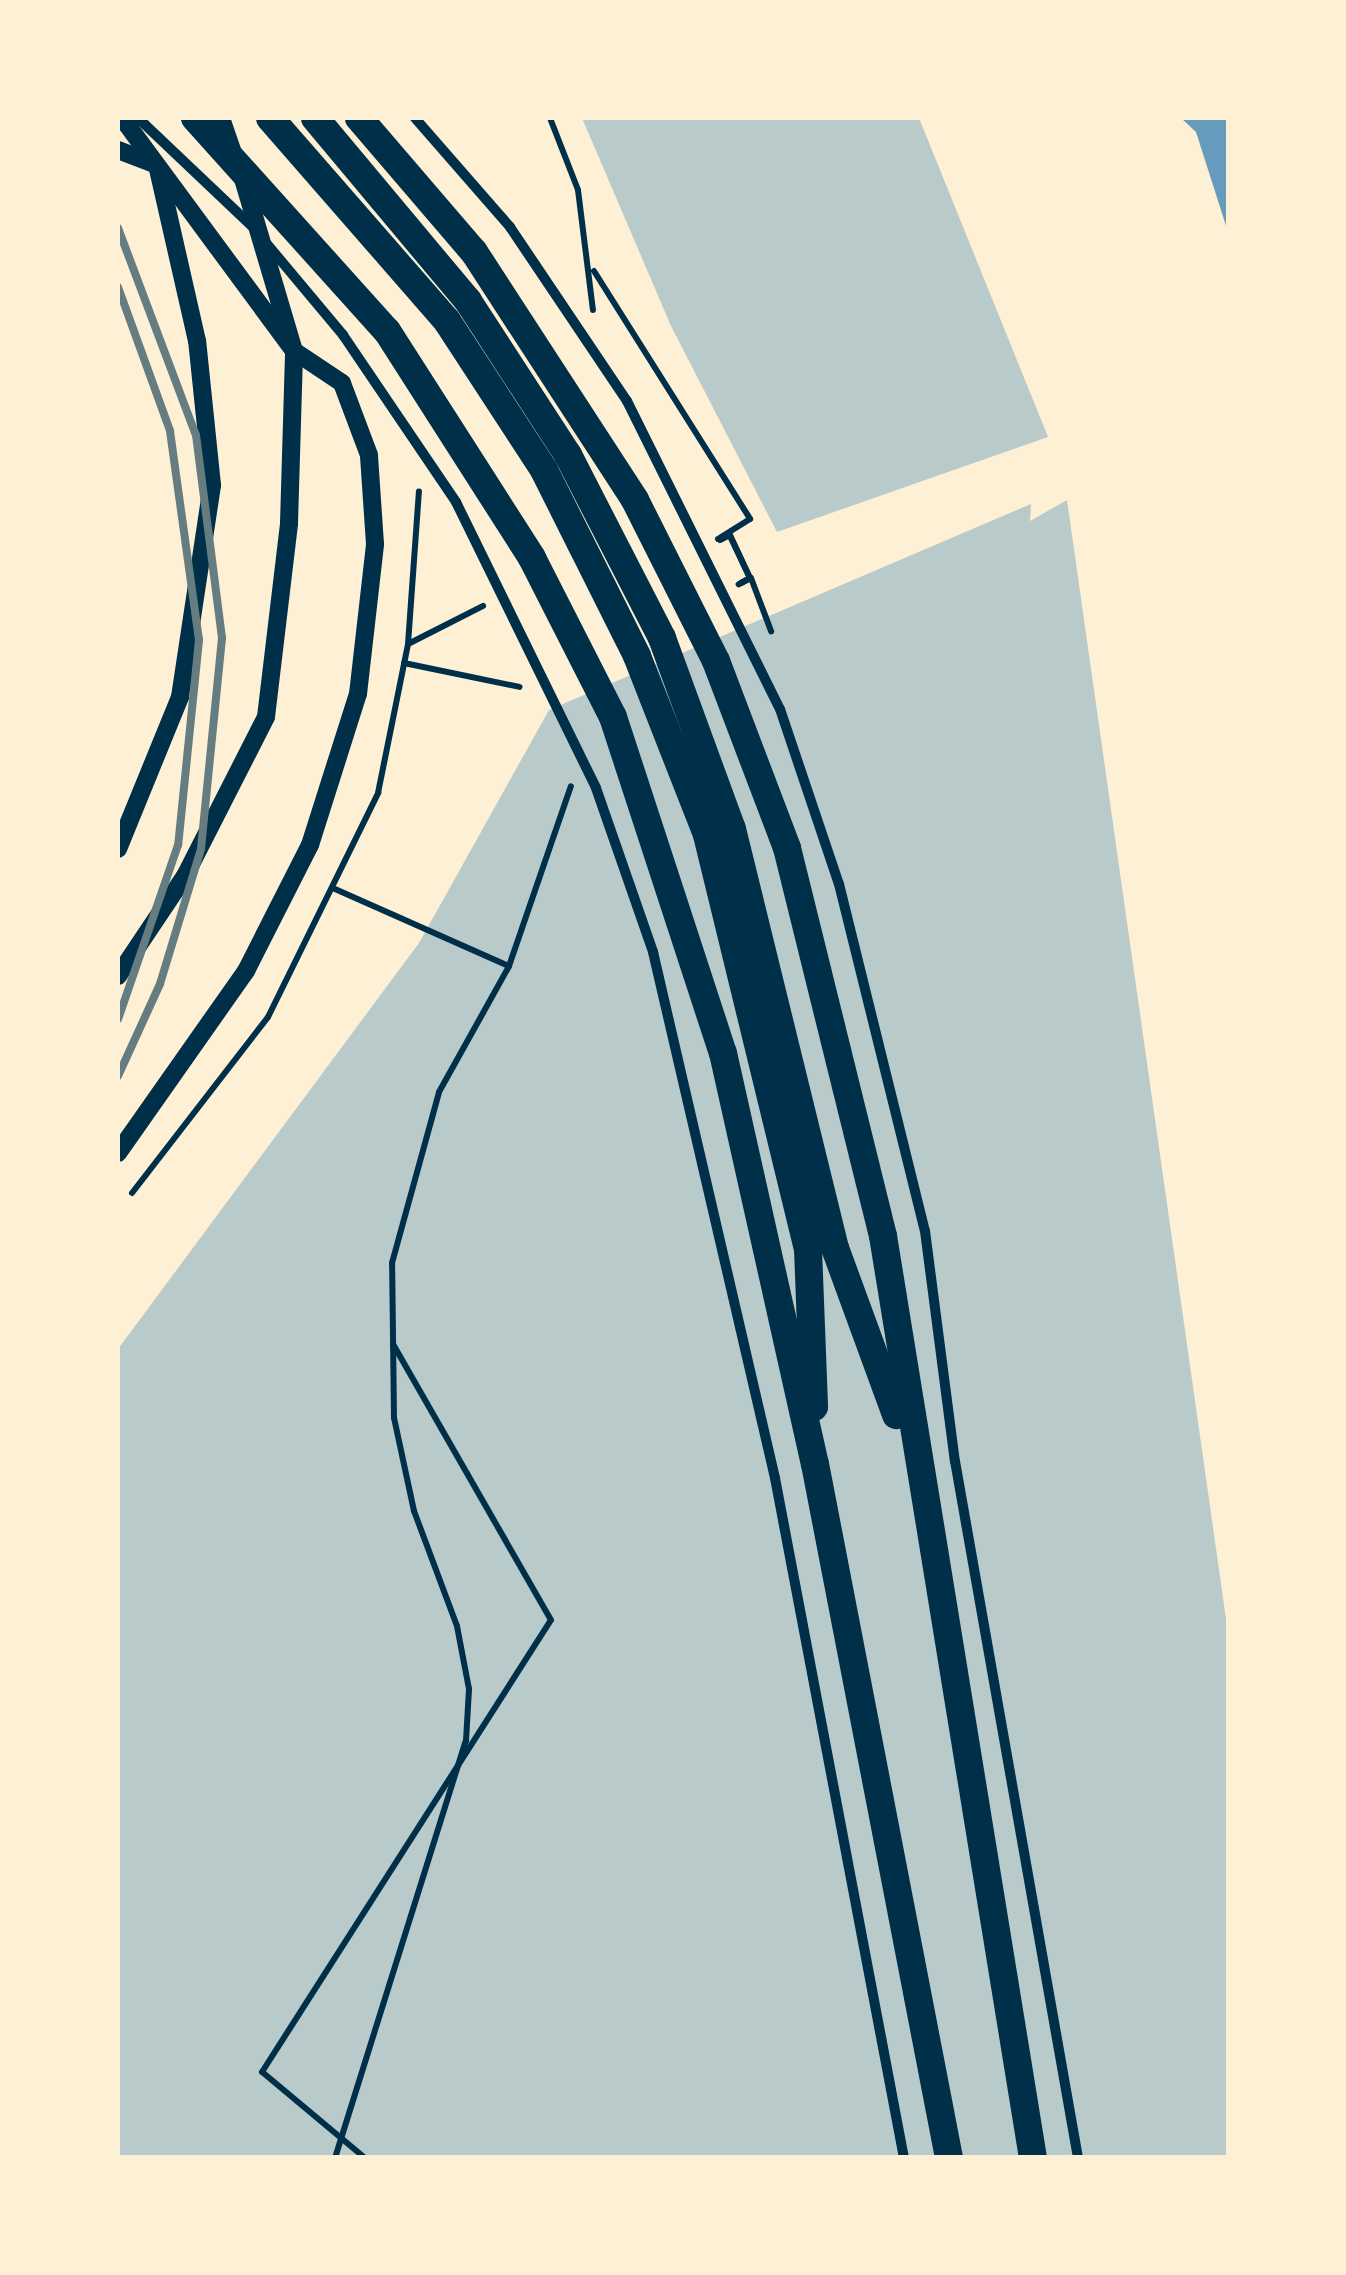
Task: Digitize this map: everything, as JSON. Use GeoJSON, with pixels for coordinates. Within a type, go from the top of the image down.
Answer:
{"type":"FeatureCollection","features":[{"type":"Feature","properties":{"kind":"highway"},"geometry":{"type":"LineString","coordinates":[[195,118],[307,231],[458,433],[614,717],[723,1053],[816,1464],[949,2158]]}},
{"type":"Feature","properties":{"kind":"highway"},"geometry":{"type":"LineString","coordinates":[[270,118],[448,321],[544,470],[637,656],[708,835],[808,1250],[816,1464]]}},
{"type":"Feature","properties":{"kind":"highway"},"geometry":{"type":"LineString","coordinates":[[315,118],[468,301],[568,455],[662,638],[732,830],[835,1248],[915,1468]]}},
{"type":"Feature","properties":{"kind":"highway"},"geometry":{"type":"LineString","coordinates":[[359,118],[392,153],[553,362],[716,661],[786,848],[835,1023],[883,1236],[915,1468],[1033,2158]]}},
{"type":"Feature","properties":{"kind":"street"},"geometry":{"type":"LineString","coordinates":[[118,1154],[246,971],[310,845],[358,694],[376,544],[369,456],[342,383],[294,350],[122,118]]}},
{"type":"Feature","properties":{"kind":"street"},"geometry":{"type":"LineString","coordinates":[[138,118],[232,203],[343,334],[456,502],[596,788],[653,952],[775,1478],[904,2158]]}},
{"type":"Feature","properties":{"kind":"street"},"geometry":{"type":"LineString","coordinates":[[118,976],[185,876],[266,717],[289,522],[294,350],[221,118]]}},
{"type":"Feature","properties":{"kind":"street"},"geometry":{"type":"LineString","coordinates":[[415,118],[510,227],[628,401],[780,710],[840,884],[925,1231],[955,1461],[1078,2158]]}},
{"type":"Feature","properties":{"kind":"street"},"geometry":{"type":"LineString","coordinates":[[118,150],[156,164]]}},
{"type":"Feature","properties":{"kind":"street"},"geometry":{"type":"LineString","coordinates":[[118,164],[156,164]]}},
{"type":"Feature","properties":{"kind":"street"},"geometry":{"type":"LineString","coordinates":[[118,849],[180,697],[212,485],[197,340],[156,164]]}},
{"type":"Feature","properties":{"kind":"path"},"geometry":{"type":"LineString","coordinates":[[550,118],[594,270],[750,520],[720,538]]}},
{"type":"Feature","properties":{"kind":"path"},"geometry":{"type":"LineString","coordinates":[[593,327],[594,270]]}},
{"type":"Feature","properties":{"kind":"path"},"geometry":{"type":"LineString","coordinates":[[408,644],[498,599]]}},
{"type":"Feature","properties":{"kind":"path"},"geometry":{"type":"LineString","coordinates":[[404,663],[531,689]]}},
{"type":"Feature","properties":{"kind":"path"},"geometry":{"type":"LineString","coordinates":[[335,2158],[466,1741],[470,1688],[457,1626],[414,1510],[390,1340],[392,1263],[411,1176],[440,1092],[509,966],[573,778]]}},
{"type":"Feature","properties":{"kind":"path"},"geometry":{"type":"LineString","coordinates":[[336,888],[509,966]]}},
{"type":"Feature","properties":{"kind":"path"},"geometry":{"type":"LineString","coordinates":[[364,2158],[262,2072],[466,1741],[551,1620],[390,1340]]}},
{"type":"Feature","properties":{"kind":"shaded area"},"geometry":{"type":"Polygon","coordinates":[[[582,118],[919,118],[1048,437],[777,532],[671,326],[582,118]]]}},
{"type":"Feature","properties":{"kind":"shaded area"},"geometry":{"type":"Polygon","coordinates":[[[1067,500],[1228,1633],[1228,2157],[118,2157],[118,1349],[419,943],[549,710],[1031,504],[1030,521],[1067,500]]]}},
{"type":"Feature","properties":{"kind":"water"},"geometry":{"type":"Polygon","coordinates":[[[1181,118],[1228,118],[1228,232],[1196,132],[1181,118]]]}},
{"type":"Feature","properties":{"kind":"railway"},"geometry":{"type":"LineString","coordinates":[[118,228],[196,435],[222,638],[201,849],[160,984],[118,1076]]}},
{"type":"Feature","properties":{"kind":"railway"},"geometry":{"type":"LineString","coordinates":[[118,287],[170,431],[199,640],[178,845],[118,1019]]}}]}
